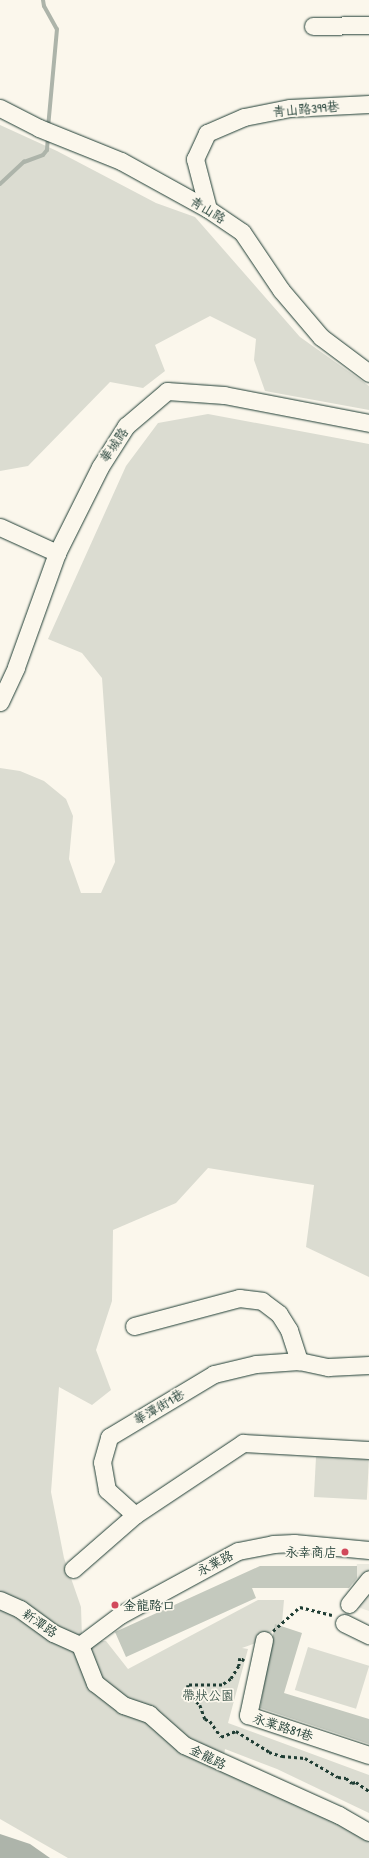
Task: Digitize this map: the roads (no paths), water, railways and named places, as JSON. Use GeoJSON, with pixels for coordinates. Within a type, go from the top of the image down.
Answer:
{"type":"FeatureCollection","features":[{"type":"Feature","properties":{"kind":"street"},"geometry":{"type":"LineString","coordinates":[[313,26],[369,25]]}},
{"type":"Feature","properties":{"kind":"street","name":"青山路399巷"},"geometry":{"type":"LineString","coordinates":[[208,209],[195,159],[207,134],[244,117],[290,108],[369,104]]}},
{"type":"Feature","properties":{"kind":"street","name":"青山路"},"geometry":{"type":"LineString","coordinates":[[0,108],[38,128],[121,161],[208,209],[242,232],[281,290],[321,337],[369,372]]}},
{"type":"Feature","properties":{"kind":"street","name":"華城路"},"geometry":{"type":"LineString","coordinates":[[0,702],[16,667],[57,553],[100,467],[126,426],[167,391],[224,395],[369,423]]}},
{"type":"Feature","properties":{"kind":"street"},"geometry":{"type":"LineString","coordinates":[[0,527],[57,553]]}},
{"type":"Feature","properties":{"kind":"street"},"geometry":{"type":"LineString","coordinates":[[134,1326],[239,1298],[262,1301],[279,1314],[289,1330],[299,1361]]}},
{"type":"Feature","properties":{"kind":"street","name":"華潭街1巷"},"geometry":{"type":"LineString","coordinates":[[135,1515],[107,1490],[102,1462],[109,1437],[214,1374],[256,1364],[299,1361],[328,1367],[369,1365]]}},
{"type":"Feature","properties":{"kind":"street"},"geometry":{"type":"LineString","coordinates":[[73,1569],[135,1515],[243,1443],[369,1450]]}},
{"type":"Feature","properties":{"kind":"street","name":"永業路"},"geometry":{"type":"LineString","coordinates":[[80,1645],[120,1615],[238,1551],[273,1544],[294,1543],[369,1550]]}},
{"type":"Feature","properties":{"kind":"street"},"geometry":{"type":"LineString","coordinates":[[349,1604],[369,1579]]}},
{"type":"Feature","properties":{"kind":"street","name":"新潭路"},"geometry":{"type":"LineString","coordinates":[[0,1600],[20,1609],[53,1633],[80,1645]]}},
{"type":"Feature","properties":{"kind":"street"},"geometry":{"type":"LineString","coordinates":[[344,1623],[369,1635]]}},
{"type":"Feature","properties":{"kind":"street","name":"永業路81巷"},"geometry":{"type":"LineString","coordinates":[[264,1640],[248,1715],[369,1755]]}},
{"type":"Feature","properties":{"kind":"street","name":"金龍路"},"geometry":{"type":"LineString","coordinates":[[80,1645],[95,1683],[123,1705],[149,1714],[184,1746],[339,1815],[369,1832]]}},
{"type":"Feature","properties":{"kind":"waterway"},"geometry":{"type":"LineString","coordinates":[[43,0],[44,6],[57,29],[48,127]]}},
{"type":"Feature","properties":{"kind":"waterway"},"geometry":{"type":"LineString","coordinates":[[0,184],[24,162],[43,155],[47,150],[48,136]]}},
{"type":"Feature","properties":{"kind":"place","name":"永幸商店"},"geometry":{"type":"Point","coordinates":[345,1552]}},
{"type":"Feature","properties":{"kind":"place","name":"金龍路口"},"geometry":{"type":"Point","coordinates":[115,1605]}},
{"type":"Feature","properties":{"kind":"park label","name":"帶狀公園"},"geometry":{"type":"Point","coordinates":[208,1695]}}]}
